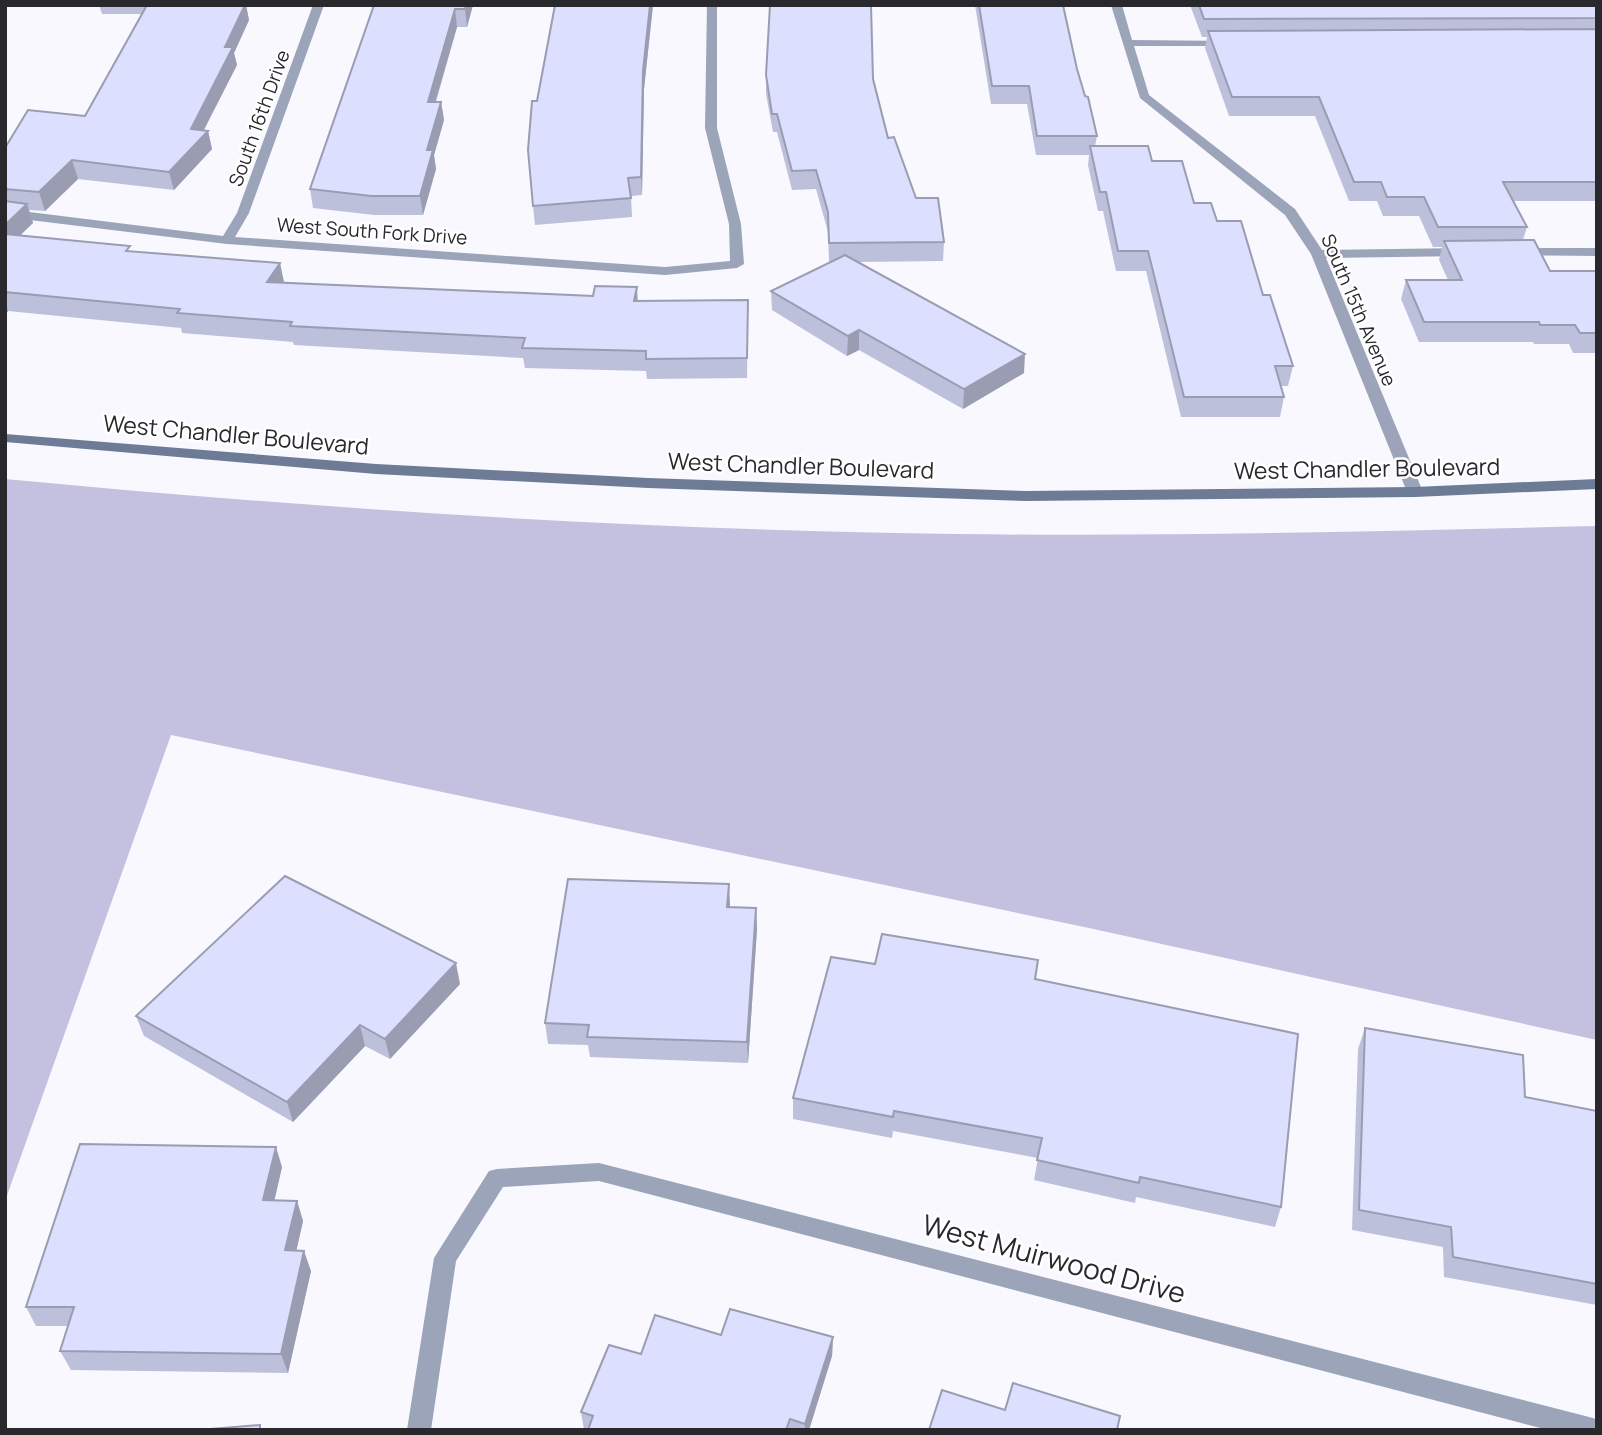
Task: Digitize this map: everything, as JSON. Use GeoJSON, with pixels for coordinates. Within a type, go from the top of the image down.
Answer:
{"type":"FeatureCollection","features":[{"type":"Feature","properties":{"kind":"main road","name":"West Chandler Boulevard"},"geometry":{"type":"LineString","coordinates":[[5,438],[376,469],[648,483],[1025,496],[1415,492],[1597,484]]}},
{"type":"Feature","properties":{"kind":"street","name":"South 16th Drive"},"geometry":{"type":"LineString","coordinates":[[227,240],[243,213],[319,5]]}},
{"type":"Feature","properties":{"kind":"street","name":"West South Fork Drive"},"geometry":{"type":"LineString","coordinates":[[5,213],[227,240],[665,271],[737,264],[735,224],[711,128],[712,5]]}},
{"type":"Feature","properties":{"kind":"street","name":"South 15th Avenue"},"geometry":{"type":"LineString","coordinates":[[1116,5],[1143,96],[1290,212],[1318,254],[1415,492]]}},
{"type":"Feature","properties":{"kind":"street"},"geometry":{"type":"LineString","coordinates":[[1126,43],[1237,43]]}},
{"type":"Feature","properties":{"kind":"street"},"geometry":{"type":"LineString","coordinates":[[1318,254],[1474,252]]}},
{"type":"Feature","properties":{"kind":"street"},"geometry":{"type":"LineString","coordinates":[[1501,252],[1597,252]]}},
{"type":"Feature","properties":{"kind":"street","name":"West Muirwood Drive"},"geometry":{"type":"LineString","coordinates":[[419,1430],[445,1258],[497,1178],[599,1172],[1593,1430]]}},
{"type":"Feature","properties":{"kind":"shaded area"},"geometry":{"type":"Polygon","coordinates":[[[5,479],[361,509],[599,523],[837,532],[1116,535],[1597,526],[1597,1040],[1089,928],[171,735],[5,1201],[5,479]]]}},
{"type":"Feature","properties":{"kind":"building"},"geometry":{"type":"Polygon","coordinates":[[[147,5],[245,5],[225,47],[233,47],[191,129],[208,131],[169,172],[72,160],[39,192],[5,189],[5,148],[28,110],[85,116],[147,5]]]}},
{"type":"Feature","properties":{"kind":"building"},"geometry":{"type":"Polygon","coordinates":[[[374,5],[466,5],[465,9],[455,9],[428,102],[441,102],[427,150],[433,150],[420,196],[371,196],[310,189],[374,5]]]}},
{"type":"Feature","properties":{"kind":"building"},"geometry":{"type":"Polygon","coordinates":[[[555,5],[650,5],[643,71],[641,177],[628,178],[631,198],[533,206],[528,150],[532,101],[537,101],[555,5]]]}},
{"type":"Feature","properties":{"kind":"building"},"geometry":{"type":"Polygon","coordinates":[[[770,5],[871,5],[873,79],[888,138],[894,137],[916,198],[938,198],[944,242],[829,243],[828,212],[816,170],[792,171],[777,114],[772,114],[766,75],[770,5]]]}},
{"type":"Feature","properties":{"kind":"building"},"geometry":{"type":"Polygon","coordinates":[[[979,5],[1063,5],[1077,69],[1085,96],[1088,97],[1097,136],[1037,136],[1029,86],[992,86],[979,5]]]}},
{"type":"Feature","properties":{"kind":"building"},"geometry":{"type":"Polygon","coordinates":[[[1199,5],[1597,5],[1597,18],[1204,19],[1199,5]]]}},
{"type":"Feature","properties":{"kind":"building"},"geometry":{"type":"Polygon","coordinates":[[[1597,29],[1597,182],[1503,182],[1527,227],[1438,227],[1424,197],[1387,197],[1381,182],[1354,182],[1319,97],[1232,97],[1208,31],[1597,29]]]}},
{"type":"Feature","properties":{"kind":"building"},"geometry":{"type":"Polygon","coordinates":[[[1090,146],[1148,146],[1152,161],[1182,161],[1194,203],[1211,203],[1217,221],[1241,221],[1263,295],[1270,295],[1293,366],[1275,366],[1284,397],[1184,397],[1148,251],[1118,251],[1106,192],[1100,192],[1090,146]]]}},
{"type":"Feature","properties":{"kind":"building"},"geometry":{"type":"Polygon","coordinates":[[[5,201],[27,204],[5,225],[5,201]]]}},
{"type":"Feature","properties":{"kind":"building"},"geometry":{"type":"Polygon","coordinates":[[[5,234],[130,246],[126,251],[280,263],[267,282],[593,296],[595,286],[637,287],[634,301],[748,300],[747,358],[646,359],[646,351],[522,348],[525,338],[290,326],[292,322],[177,313],[180,309],[5,292],[5,234]]]}},
{"type":"Feature","properties":{"kind":"building"},"geometry":{"type":"Polygon","coordinates":[[[1534,240],[1550,271],[1597,271],[1597,333],[1580,333],[1575,325],[1540,325],[1539,322],[1424,322],[1406,280],[1462,280],[1444,241],[1534,240]]]}},
{"type":"Feature","properties":{"kind":"building"},"geometry":{"type":"Polygon","coordinates":[[[845,255],[1025,354],[964,389],[859,330],[848,336],[771,291],[845,255]]]}},
{"type":"Feature","properties":{"kind":"building"},"geometry":{"type":"Polygon","coordinates":[[[285,876],[456,963],[385,1039],[360,1025],[287,1102],[136,1016],[285,876]]]}},
{"type":"Feature","properties":{"kind":"building"},"geometry":{"type":"Polygon","coordinates":[[[568,879],[729,884],[727,907],[756,908],[747,1042],[587,1037],[589,1025],[545,1023],[568,879]]]}},
{"type":"Feature","properties":{"kind":"building"},"geometry":{"type":"Polygon","coordinates":[[[882,934],[1038,960],[1035,979],[1298,1034],[1281,1207],[1140,1177],[1139,1183],[1037,1160],[1042,1138],[894,1111],[893,1117],[793,1098],[831,957],[875,964],[882,934]]]}},
{"type":"Feature","properties":{"kind":"building"},"geometry":{"type":"Polygon","coordinates":[[[1365,1028],[1523,1055],[1525,1097],[1597,1111],[1597,1284],[1453,1257],[1451,1227],[1359,1210],[1365,1028]]]}},
{"type":"Feature","properties":{"kind":"building"},"geometry":{"type":"Polygon","coordinates":[[[80,1144],[276,1147],[263,1200],[297,1201],[285,1250],[304,1251],[281,1354],[60,1351],[74,1307],[26,1307],[80,1144]]]}},
{"type":"Feature","properties":{"kind":"building"},"geometry":{"type":"Polygon","coordinates":[[[730,1309],[833,1337],[805,1424],[790,1419],[786,1430],[588,1430],[593,1416],[581,1412],[609,1345],[641,1354],[655,1315],[721,1335],[730,1309]]]}},
{"type":"Feature","properties":{"kind":"building"},"geometry":{"type":"Polygon","coordinates":[[[1013,1383],[1120,1416],[1117,1430],[929,1430],[942,1390],[1005,1410],[1013,1383]]]}},
{"type":"Feature","properties":{"kind":"building"},"geometry":{"type":"Polygon","coordinates":[[[260,1425],[260,1430],[198,1430],[260,1425]]]}}]}
